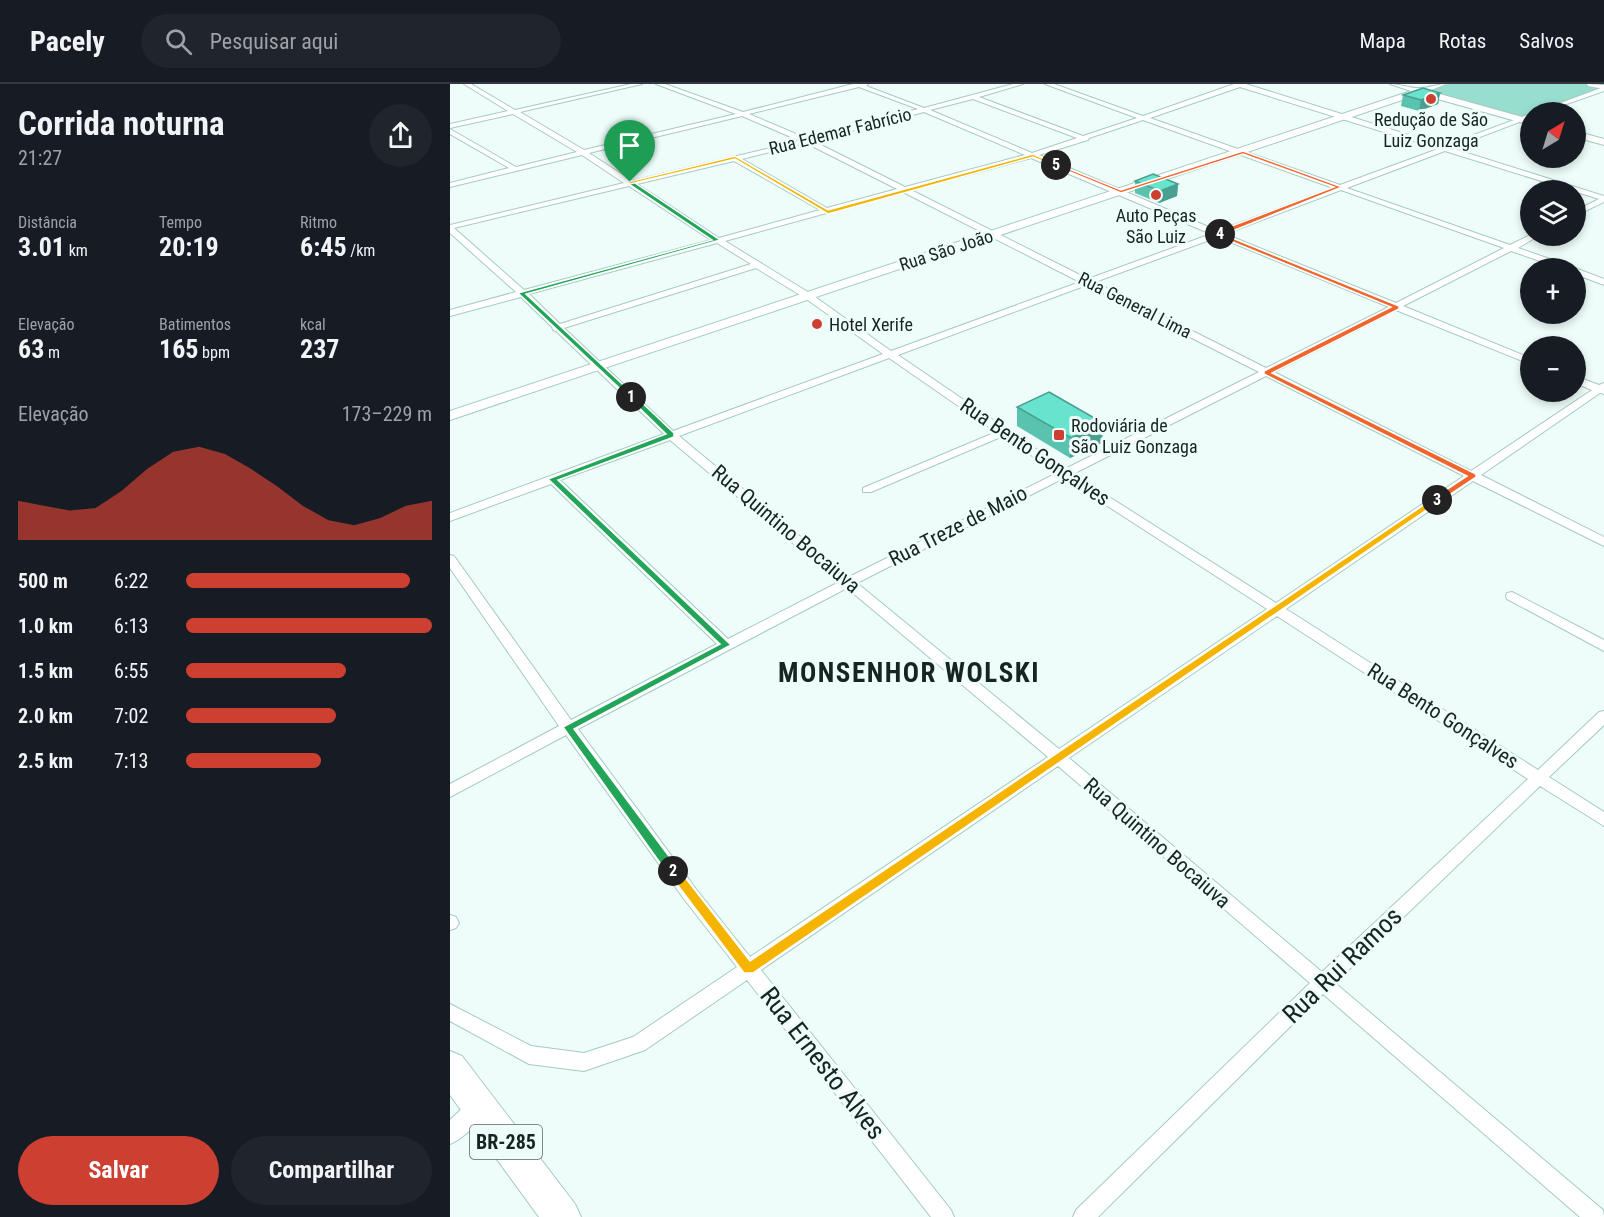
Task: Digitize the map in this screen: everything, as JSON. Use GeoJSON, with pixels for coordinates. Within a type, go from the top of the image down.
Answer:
{"type":"FeatureCollection","features":[{"type":"Feature","properties":{"kind":"highway","name":"BR-285"},"geometry":{"type":"LineString","coordinates":[[450,1066],[562,1217]]}},
{"type":"Feature","properties":{"kind":"main road"},"geometry":{"type":"LineString","coordinates":[[1395,84],[1520,117]]}},
{"type":"Feature","properties":{"kind":"main road","name":"Rua São João"},"geometry":{"type":"LineString","coordinates":[[450,416],[1442,84]]}},
{"type":"Feature","properties":{"kind":"main road"},"geometry":{"type":"LineString","coordinates":[[1591,84],[1604,88]]}},
{"type":"Feature","properties":{"kind":"main road"},"geometry":{"type":"LineString","coordinates":[[1586,137],[1604,142]]}},
{"type":"Feature","properties":{"kind":"street","name":"Rua Bento Gonçalves"},"geometry":{"type":"LineString","coordinates":[[467,84],[584,153],[808,296],[1064,473],[1604,820]]}},
{"type":"Feature","properties":{"kind":"street"},"geometry":{"type":"LineString","coordinates":[[450,126],[639,84]]}},
{"type":"Feature","properties":{"kind":"street","name":"Rua General Lima"},"geometry":{"type":"LineString","coordinates":[[659,84],[743,114],[807,141],[1604,542]]}},
{"type":"Feature","properties":{"kind":"street"},"geometry":{"type":"LineString","coordinates":[[450,185],[860,84],[1520,357]]}},
{"type":"Feature","properties":{"kind":"street","name":"Rua Edemar Fabrício"},"geometry":{"type":"LineString","coordinates":[[450,228],[630,182],[807,141],[1020,84]]}},
{"type":"Feature","properties":{"kind":"street"},"geometry":{"type":"LineString","coordinates":[[1048,84],[1539,258]]}},
{"type":"Feature","properties":{"kind":"street"},"geometry":{"type":"LineString","coordinates":[[450,313],[1033,155],[1086,139],[1240,84],[1604,198]]}},
{"type":"Feature","properties":{"kind":"street"},"geometry":{"type":"LineString","coordinates":[[1566,102],[1604,88]]}},
{"type":"Feature","properties":{"kind":"street"},"geometry":{"type":"LineString","coordinates":[[974,97],[1086,139]]}},
{"type":"Feature","properties":{"kind":"street"},"geometry":{"type":"LineString","coordinates":[[450,517],[1218,234],[1443,147],[1520,121]]}},
{"type":"Feature","properties":{"kind":"street"},"geometry":{"type":"LineString","coordinates":[[450,131],[517,170]]}},
{"type":"Feature","properties":{"kind":"street"},"geometry":{"type":"LineString","coordinates":[[735,158],[828,212]]}},
{"type":"Feature","properties":{"kind":"street"},"geometry":{"type":"LineString","coordinates":[[1586,208],[1604,198]]}},
{"type":"Feature","properties":{"kind":"street","name":"Rua Quintino Bocaiuva"},"geometry":{"type":"LineString","coordinates":[[450,228],[671,435],[1059,758],[1596,1217]]}},
{"type":"Feature","properties":{"kind":"street","name":"Rua Treze de Maio"},"geometry":{"type":"LineString","coordinates":[[450,791],[849,581],[1267,373],[1520,243]]}},
{"type":"Feature","properties":{"kind":"street"},"geometry":{"type":"LineString","coordinates":[[556,328],[757,265]]}},
{"type":"Feature","properties":{"kind":"street"},"geometry":{"type":"LineString","coordinates":[[1586,275],[1604,282]]}},
{"type":"Feature","properties":{"kind":"street"},"geometry":{"type":"LineString","coordinates":[[1586,383],[1602,389]]}},
{"type":"Feature","properties":{"kind":"street"},"geometry":{"type":"LineString","coordinates":[[450,1012],[529,1054],[584,1062],[638,1044],[1602,389]]}},
{"type":"Feature","properties":{"kind":"street"},"geometry":{"type":"LineString","coordinates":[[867,490],[1004,432]]}},
{"type":"Feature","properties":{"kind":"street"},"geometry":{"type":"LineString","coordinates":[[552,479],[726,645]]}},
{"type":"Feature","properties":{"kind":"street","name":"Rua Ernesto Alves"},"geometry":{"type":"LineString","coordinates":[[450,559],[568,727],[690,894],[944,1217]]}},
{"type":"Feature","properties":{"kind":"street"},"geometry":{"type":"LineString","coordinates":[[1512,596],[1604,646]]}},
{"type":"Feature","properties":{"kind":"street","name":"Rua Rui Ramos"},"geometry":{"type":"LineString","coordinates":[[1083,1217],[1321,984],[1604,716]]}},
{"type":"Feature","properties":{"kind":"street"},"geometry":{"type":"LineString","coordinates":[[450,1134],[479,1106]]}},
{"type":"Feature","properties":{"kind":"green space"},"geometry":{"type":"Polygon","coordinates":[[[1448,84],[1589,84],[1602,87],[1562,102],[1520,102],[1519,118],[1427,92],[1448,84]]]}},
{"type":"Feature","properties":{"kind":"building"},"geometry":{"type":"Polygon","coordinates":[[[1423,88],[1440,93],[1421,100],[1403,95],[1423,88]]]}},
{"type":"Feature","properties":{"kind":"building"},"geometry":{"type":"Polygon","coordinates":[[[1153,174],[1178,184],[1160,191],[1135,181],[1153,174]]]}},
{"type":"Feature","properties":{"kind":"building"},"geometry":{"type":"Polygon","coordinates":[[[1049,392],[1103,423],[1071,438],[1017,407],[1049,392]]]}},
{"type":"Feature","properties":{"kind":"place","name":"Redução de São Luiz Gonzaga"},"geometry":{"type":"Point","coordinates":[1431,99]}},
{"type":"Feature","properties":{"kind":"place","name":"Auto Peças São Luiz"},"geometry":{"type":"Point","coordinates":[1156,195]}},
{"type":"Feature","properties":{"kind":"place","name":"Hotel Xerife"},"geometry":{"type":"Point","coordinates":[817,324]}},
{"type":"Feature","properties":{"kind":"place","name":"Rodoviária de São Luiz Gonzaga"},"geometry":{"type":"Point","coordinates":[1059,435]}},
{"type":"Feature","properties":{"kind":"district","name":"MONSENHOR WOLSKI"},"geometry":{"type":"Point","coordinates":[909,673]}},
{"type":"Feature","properties":{"kind":"route"},"geometry":{"type":"LineString","coordinates":[[1243,152],[1339,187],[1218,234],[1396,307],[1267,373],[1473,475],[749,969],[690,894],[568,727],[726,645],[552,479],[671,435],[556,328],[522,293],[717,240],[630,182],[735,158],[828,212],[1033,155],[1121,192],[1243,152]]}}]}
